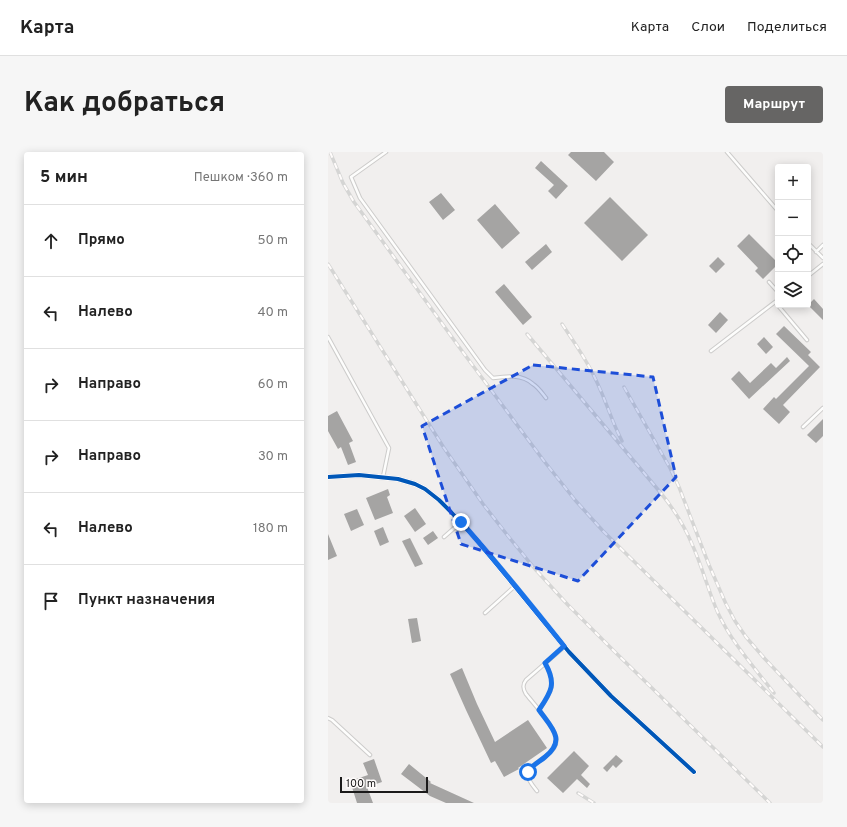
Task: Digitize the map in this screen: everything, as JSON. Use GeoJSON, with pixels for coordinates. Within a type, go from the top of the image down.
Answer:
{"type":"FeatureCollection","features":[{"type":"Feature","properties":{"kind":"street"},"geometry":{"type":"LineString","coordinates":[[328,477],[359,475],[398,479],[415,484],[425,489],[439,500],[477,540],[564,646],[611,696],[694,772]]}},
{"type":"Feature","properties":{"kind":"lane"},"geometry":{"type":"LineString","coordinates":[[386,152],[351,177],[360,198],[485,370],[493,378],[521,377],[533,384],[546,398]]}},
{"type":"Feature","properties":{"kind":"lane"},"geometry":{"type":"LineString","coordinates":[[727,152],[775,208]]}},
{"type":"Feature","properties":{"kind":"lane"},"geometry":{"type":"LineString","coordinates":[[816,252],[823,245]]}},
{"type":"Feature","properties":{"kind":"lane"},"geometry":{"type":"LineString","coordinates":[[811,246],[823,258]]}},
{"type":"Feature","properties":{"kind":"lane"},"geometry":{"type":"LineString","coordinates":[[811,274],[823,264]]}},
{"type":"Feature","properties":{"kind":"lane"},"geometry":{"type":"LineString","coordinates":[[769,282],[775,289]]}},
{"type":"Feature","properties":{"kind":"lane"},"geometry":{"type":"LineString","coordinates":[[711,351],[775,302]]}},
{"type":"Feature","properties":{"kind":"lane"},"geometry":{"type":"LineString","coordinates":[[780,308],[807,340]]}},
{"type":"Feature","properties":{"kind":"lane"},"geometry":{"type":"LineString","coordinates":[[328,337],[389,448],[382,477]]}},
{"type":"Feature","properties":{"kind":"lane"},"geometry":{"type":"LineString","coordinates":[[803,427],[823,408]]}},
{"type":"Feature","properties":{"kind":"lane"},"geometry":{"type":"LineString","coordinates":[[444,537],[461,522]]}},
{"type":"Feature","properties":{"kind":"lane"},"geometry":{"type":"LineString","coordinates":[[486,613],[516,586]]}},
{"type":"Feature","properties":{"kind":"lane"},"geometry":{"type":"LineString","coordinates":[[537,791],[528,778],[528,772],[554,749],[556,738],[554,731],[526,694],[523,686],[526,680],[564,646]]}},
{"type":"Feature","properties":{"kind":"lane"},"geometry":{"type":"LineString","coordinates":[[539,710],[549,696],[551,689],[551,676],[545,663]]}},
{"type":"Feature","properties":{"kind":"lane"},"geometry":{"type":"LineString","coordinates":[[328,718],[370,755]]}},
{"type":"Feature","properties":{"kind":"highlighted area"},"geometry":{"type":"Polygon","coordinates":[[[533,365],[653,377],[676,477],[578,581],[461,544],[422,426],[533,365]]]}},
{"type":"Feature","properties":{"kind":"building"},"geometry":{"type":"Polygon","coordinates":[[[571,152],[604,152],[614,162],[596,181],[568,155],[571,152]]]}},
{"type":"Feature","properties":{"kind":"building"},"geometry":{"type":"Polygon","coordinates":[[[541,161],[568,186],[556,199],[548,191],[554,185],[535,168],[541,161]]]}},
{"type":"Feature","properties":{"kind":"building"},"geometry":{"type":"Polygon","coordinates":[[[441,193],[455,210],[443,220],[429,202],[441,193]]]}},
{"type":"Feature","properties":{"kind":"building"},"geometry":{"type":"Polygon","coordinates":[[[610,197],[648,235],[622,261],[584,223],[610,197]]]}},
{"type":"Feature","properties":{"kind":"building"},"geometry":{"type":"Polygon","coordinates":[[[495,204],[520,233],[502,249],[477,220],[495,204]]]}},
{"type":"Feature","properties":{"kind":"building"},"geometry":{"type":"Polygon","coordinates":[[[749,234],[775,260],[775,267],[763,279],[755,271],[758,268],[737,246],[749,234]]]}},
{"type":"Feature","properties":{"kind":"building"},"geometry":{"type":"Polygon","coordinates":[[[546,244],[552,252],[532,270],[525,262],[546,244]]]}},
{"type":"Feature","properties":{"kind":"building"},"geometry":{"type":"Polygon","coordinates":[[[718,257],[725,264],[716,273],[709,266],[718,257]]]}},
{"type":"Feature","properties":{"kind":"building"},"geometry":{"type":"Polygon","coordinates":[[[504,284],[532,317],[523,325],[495,292],[504,284]]]}},
{"type":"Feature","properties":{"kind":"building"},"geometry":{"type":"Polygon","coordinates":[[[814,299],[823,309],[823,320],[811,308],[811,302],[814,299]]]}},
{"type":"Feature","properties":{"kind":"building"},"geometry":{"type":"Polygon","coordinates":[[[720,312],[728,320],[716,333],[708,325],[720,312]]]}},
{"type":"Feature","properties":{"kind":"building"},"geometry":{"type":"Polygon","coordinates":[[[784,326],[811,352],[808,355],[820,367],[783,405],[790,412],[779,424],[763,409],[774,397],[776,399],[809,366],[776,334],[784,326]]]}},
{"type":"Feature","properties":{"kind":"building"},"geometry":{"type":"Polygon","coordinates":[[[764,337],[773,347],[766,354],[757,344],[764,337]]]}},
{"type":"Feature","properties":{"kind":"building"},"geometry":{"type":"Polygon","coordinates":[[[787,357],[790,361],[749,399],[731,379],[739,371],[750,383],[771,363],[776,368],[787,357]]]}},
{"type":"Feature","properties":{"kind":"building"},"geometry":{"type":"Polygon","coordinates":[[[337,411],[353,441],[349,443],[356,462],[348,465],[341,447],[338,449],[328,431],[328,416],[337,411]]]}},
{"type":"Feature","properties":{"kind":"building"},"geometry":{"type":"Polygon","coordinates":[[[823,419],[823,436],[816,443],[807,435],[823,419]]]}},
{"type":"Feature","properties":{"kind":"building"},"geometry":{"type":"Polygon","coordinates":[[[388,489],[390,495],[387,497],[393,513],[375,520],[366,498],[388,489]]]}},
{"type":"Feature","properties":{"kind":"building"},"geometry":{"type":"Polygon","coordinates":[[[415,508],[426,524],[415,532],[404,516],[415,508]]]}},
{"type":"Feature","properties":{"kind":"building"},"geometry":{"type":"Polygon","coordinates":[[[357,509],[364,525],[351,531],[344,514],[357,509]]]}},
{"type":"Feature","properties":{"kind":"building"},"geometry":{"type":"Polygon","coordinates":[[[383,527],[389,542],[380,546],[374,531],[383,527]]]}},
{"type":"Feature","properties":{"kind":"building"},"geometry":{"type":"Polygon","coordinates":[[[433,531],[438,538],[428,545],[423,538],[433,531]]]}},
{"type":"Feature","properties":{"kind":"building"},"geometry":{"type":"Polygon","coordinates":[[[328,534],[337,556],[328,560],[328,534]]]}},
{"type":"Feature","properties":{"kind":"building"},"geometry":{"type":"Polygon","coordinates":[[[410,538],[423,564],[415,567],[402,541],[410,538]]]}},
{"type":"Feature","properties":{"kind":"building"},"geometry":{"type":"Polygon","coordinates":[[[417,618],[421,641],[412,643],[408,619],[417,618]]]}},
{"type":"Feature","properties":{"kind":"building"},"geometry":{"type":"Polygon","coordinates":[[[462,668],[495,742],[528,720],[547,748],[518,768],[519,769],[504,777],[495,761],[491,763],[450,674],[462,668]]]}},
{"type":"Feature","properties":{"kind":"building"},"geometry":{"type":"Polygon","coordinates":[[[574,751],[589,766],[581,775],[590,784],[587,788],[577,779],[563,793],[547,778],[574,751]]]}},
{"type":"Feature","properties":{"kind":"building"},"geometry":{"type":"Polygon","coordinates":[[[616,755],[623,761],[616,768],[613,765],[607,772],[603,768],[616,755]]]}},
{"type":"Feature","properties":{"kind":"building"},"geometry":{"type":"Polygon","coordinates":[[[374,759],[382,782],[367,787],[373,803],[357,803],[350,781],[368,775],[363,763],[374,759]]]}},
{"type":"Feature","properties":{"kind":"building"},"geometry":{"type":"Polygon","coordinates":[[[409,764],[431,782],[430,783],[474,803],[446,803],[430,796],[401,774],[409,764]]]}},
{"type":"Feature","properties":{"kind":"railway"},"geometry":{"type":"LineString","coordinates":[[330,152],[343,183],[354,202],[462,351],[575,500],[603,531],[823,747]]}},
{"type":"Feature","properties":{"kind":"railway"},"geometry":{"type":"LineString","coordinates":[[328,264],[444,448],[483,504],[535,569],[568,605],[615,652],[770,803]]}},
{"type":"Feature","properties":{"kind":"railway"},"geometry":{"type":"LineString","coordinates":[[562,324],[592,372],[622,441]]}},
{"type":"Feature","properties":{"kind":"railway"},"geometry":{"type":"LineString","coordinates":[[527,334],[674,510],[692,544],[714,604],[724,624],[744,654],[774,693]]}},
{"type":"Feature","properties":{"kind":"railway"},"geometry":{"type":"LineString","coordinates":[[624,387],[670,468],[679,487],[709,565],[735,621],[746,637],[765,659],[823,720]]}},
{"type":"Feature","properties":{"kind":"railway"},"geometry":{"type":"LineString","coordinates":[[578,793],[594,803]]}},
{"type":"Feature","properties":{"kind":"cycle path"},"geometry":{"type":"LineString","coordinates":[[328,477],[359,475],[398,479],[415,484],[425,489],[439,500],[477,540],[569,652],[611,696],[694,772]]}},
{"type":"Feature","properties":{"kind":"route"},"geometry":{"type":"LineString","coordinates":[[461,522],[516,586],[564,646],[545,663],[551,676],[551,689],[549,696],[539,710],[554,731],[556,743],[554,749],[528,772]]}}]}
